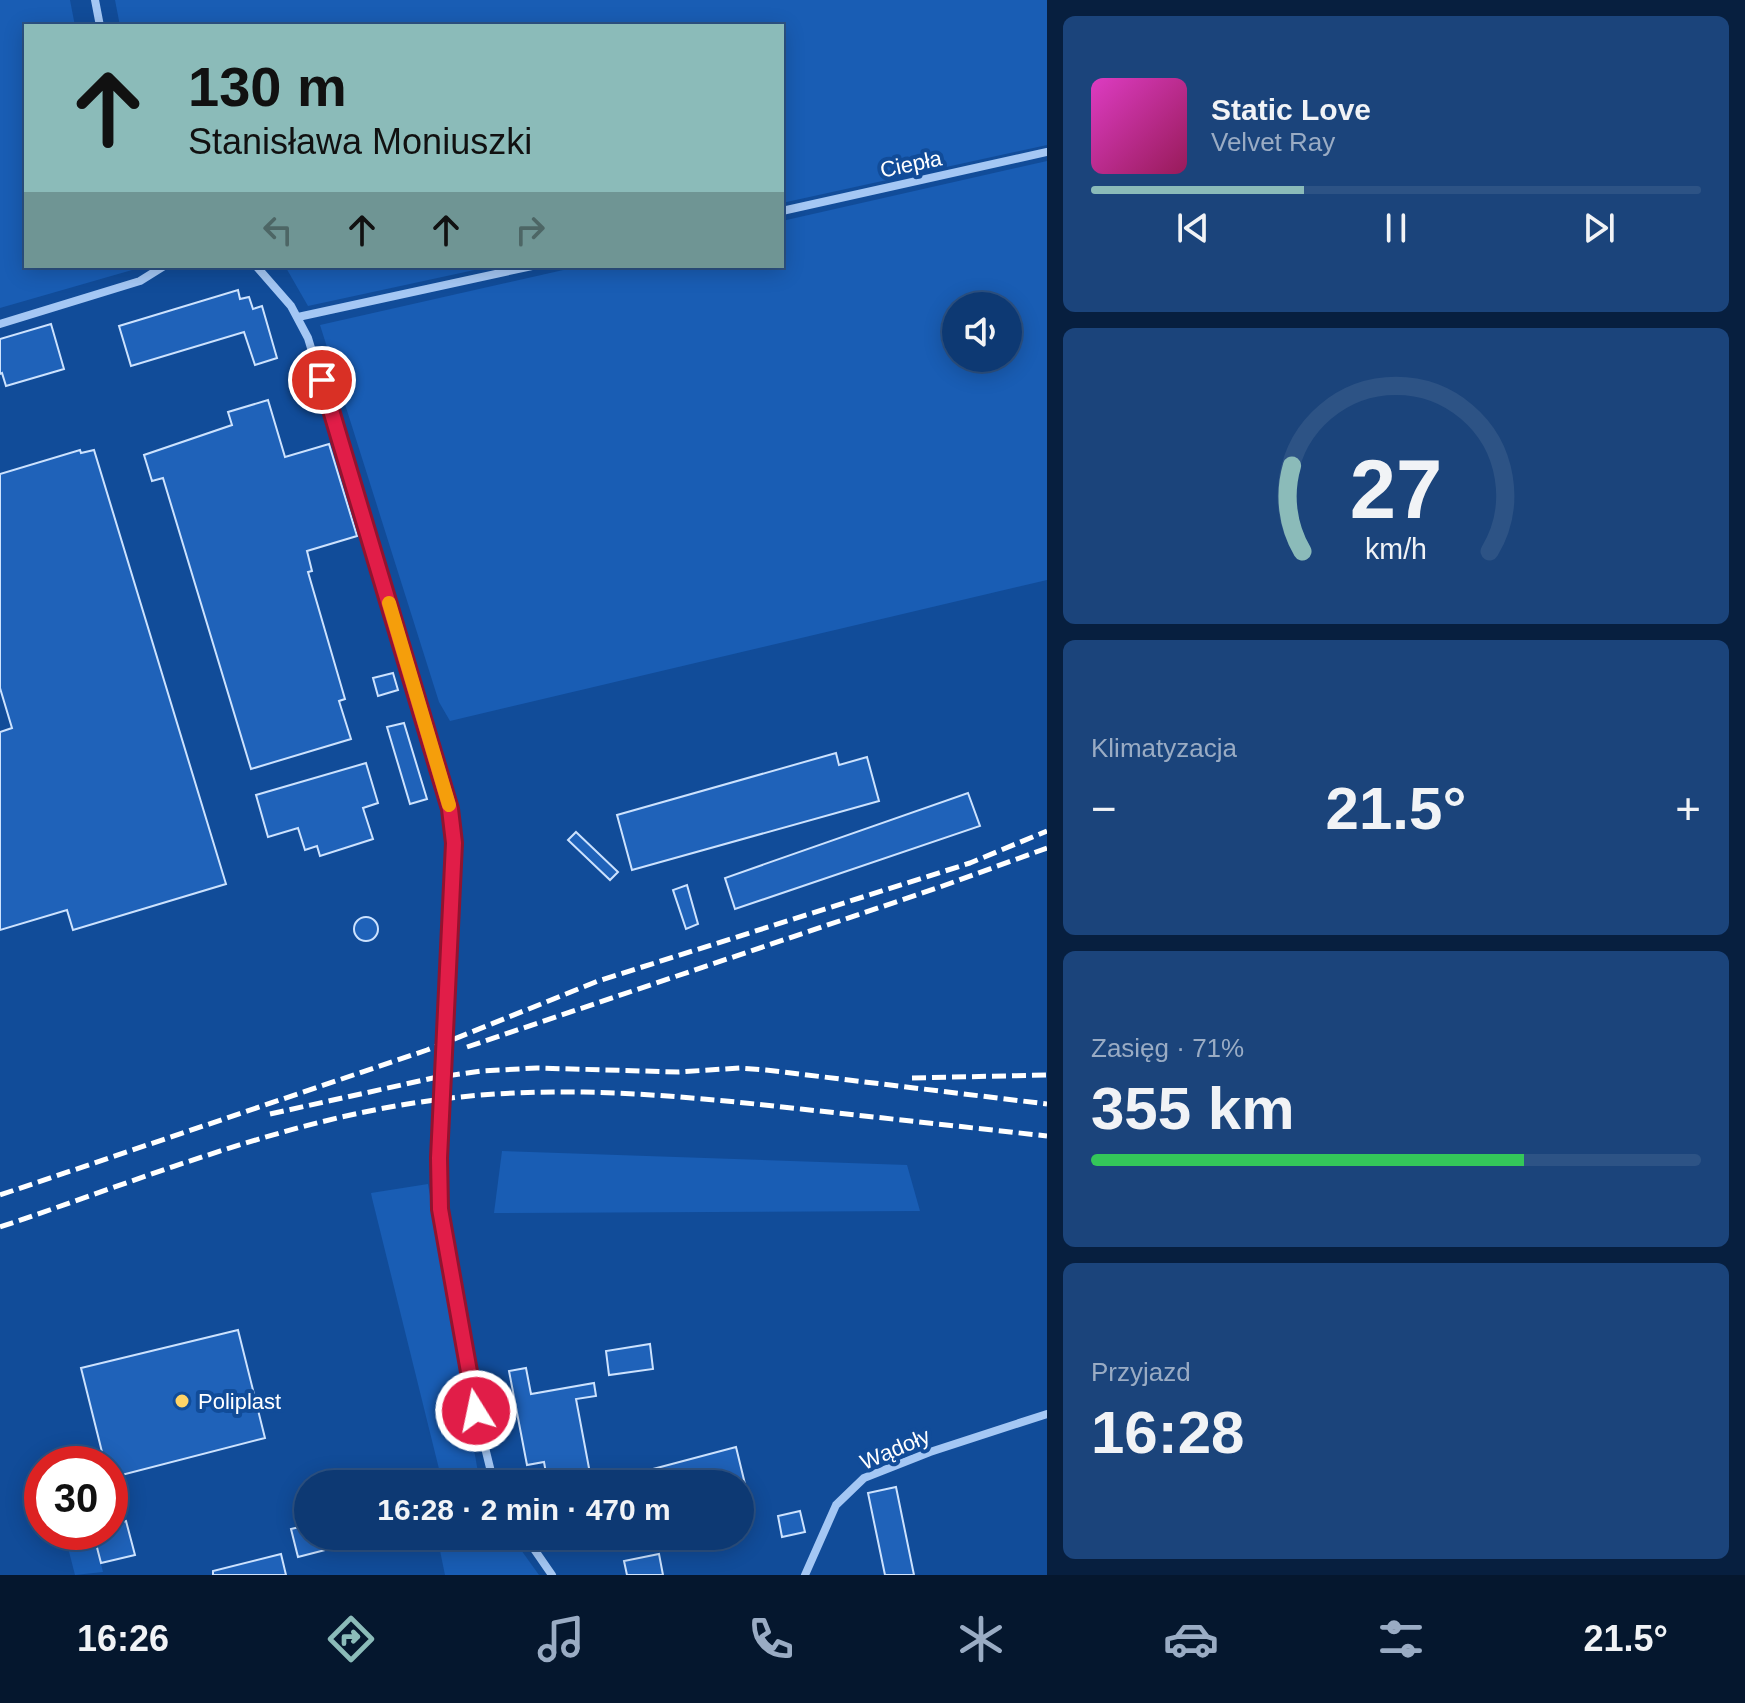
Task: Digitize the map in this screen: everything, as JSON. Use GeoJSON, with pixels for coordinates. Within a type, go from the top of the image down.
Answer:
{"type":"FeatureCollection","features":[{"type":"Feature","properties":{"kind":"street"},"geometry":{"type":"LineString","coordinates":[[95,0],[100,24]]}},
{"type":"Feature","properties":{"kind":"street","name":"Ciepła"},"geometry":{"type":"LineString","coordinates":[[784,211],[1047,152]]}},
{"type":"Feature","properties":{"kind":"street"},"geometry":{"type":"LineString","coordinates":[[0,324],[126,286],[151,276],[161,268]]}},
{"type":"Feature","properties":{"kind":"street"},"geometry":{"type":"LineString","coordinates":[[258,268],[298,317],[322,380],[450,809],[454,843],[440,1123],[440,1209],[476,1411],[491,1470]]}},
{"type":"Feature","properties":{"kind":"street"},"geometry":{"type":"LineString","coordinates":[[298,317],[523,268]]}},
{"type":"Feature","properties":{"kind":"street","name":"Wądoły"},"geometry":{"type":"LineString","coordinates":[[805,1575],[836,1505],[864,1478],[930,1452],[1047,1414]]}},
{"type":"Feature","properties":{"kind":"street"},"geometry":{"type":"LineString","coordinates":[[535,1550],[552,1575]]}},
{"type":"Feature","properties":{"kind":"shaded area"},"geometry":{"type":"Polygon","coordinates":[[[0,0],[70,0],[75,24],[24,24],[24,268],[139,268],[0,308],[0,0]]]}},
{"type":"Feature","properties":{"kind":"shaded area"},"geometry":{"type":"Polygon","coordinates":[[[115,0],[1047,0],[1047,145],[784,203],[784,24],[120,24],[115,0]]]}},
{"type":"Feature","properties":{"kind":"shaded area"},"geometry":{"type":"Polygon","coordinates":[[[1047,161],[1047,580],[450,721],[439,702],[320,325],[572,268],[784,268],[784,221],[1047,161]]]}},
{"type":"Feature","properties":{"kind":"shaded area"},"geometry":{"type":"Polygon","coordinates":[[[286,268],[484,268],[308,306],[286,268]]]}},
{"type":"Feature","properties":{"kind":"shaded area"},"geometry":{"type":"Polygon","coordinates":[[[502,1151],[907,1165],[920,1211],[494,1213],[502,1151]]]}},
{"type":"Feature","properties":{"kind":"shaded area"},"geometry":{"type":"Polygon","coordinates":[[[428,1184],[478,1470],[439,1470],[371,1193],[428,1184]]]}},
{"type":"Feature","properties":{"kind":"shaded area"},"geometry":{"type":"Polygon","coordinates":[[[69,1550],[98,1550],[103,1572],[75,1575],[69,1550]]]}},
{"type":"Feature","properties":{"kind":"shaded area"},"geometry":{"type":"Polygon","coordinates":[[[440,1550],[521,1550],[539,1575],[445,1575],[440,1550]]]}},
{"type":"Feature","properties":{"kind":"building"},"geometry":{"type":"Polygon","coordinates":[[[238,290],[240,299],[249,297],[253,309],[262,306],[277,358],[255,365],[244,332],[131,366],[119,326],[238,290]]]}},
{"type":"Feature","properties":{"kind":"building"},"geometry":{"type":"Polygon","coordinates":[[[51,324],[64,369],[6,386],[0,374],[0,339],[51,324]]]}},
{"type":"Feature","properties":{"kind":"building"},"geometry":{"type":"Polygon","coordinates":[[[268,400],[285,457],[329,444],[357,536],[307,551],[312,571],[308,572],[345,699],[339,701],[351,739],[251,769],[163,478],[152,481],[144,455],[232,425],[228,412],[268,400]]]}},
{"type":"Feature","properties":{"kind":"building"},"geometry":{"type":"Polygon","coordinates":[[[80,450],[81,453],[94,450],[226,884],[73,930],[67,910],[0,930],[0,732],[12,728],[0,688],[0,474],[80,450]]]}},
{"type":"Feature","properties":{"kind":"building"},"geometry":{"type":"Polygon","coordinates":[[[393,673],[398,690],[378,696],[373,678],[393,673]]]}},
{"type":"Feature","properties":{"kind":"building"},"geometry":{"type":"Polygon","coordinates":[[[404,723],[427,799],[410,804],[387,727],[404,723]]]}},
{"type":"Feature","properties":{"kind":"building"},"geometry":{"type":"Polygon","coordinates":[[[836,753],[839,765],[867,757],[879,801],[632,870],[617,815],[836,753]]]}},
{"type":"Feature","properties":{"kind":"building"},"geometry":{"type":"Polygon","coordinates":[[[366,763],[378,803],[363,808],[373,839],[320,856],[317,846],[305,850],[298,828],[268,837],[256,795],[366,763]]]}},
{"type":"Feature","properties":{"kind":"building"},"geometry":{"type":"Polygon","coordinates":[[[968,793],[980,826],[735,909],[725,878],[968,793]]]}},
{"type":"Feature","properties":{"kind":"building"},"geometry":{"type":"Polygon","coordinates":[[[576,832],[618,872],[610,880],[568,840],[576,832]]]}},
{"type":"Feature","properties":{"kind":"building"},"geometry":{"type":"Polygon","coordinates":[[[687,885],[698,924],[686,929],[673,890],[687,885]]]}},
{"type":"Feature","properties":{"kind":"building"},"geometry":{"type":"Polygon","coordinates":[[[366,917],[377,924],[378,929],[371,940],[366,941],[355,934],[354,929],[361,918],[366,917]]]}},
{"type":"Feature","properties":{"kind":"building"},"geometry":{"type":"Polygon","coordinates":[[[238,1330],[265,1438],[128,1473],[128,1446],[100,1446],[81,1368],[238,1330]]]}},
{"type":"Feature","properties":{"kind":"building"},"geometry":{"type":"Polygon","coordinates":[[[650,1344],[653,1369],[609,1375],[606,1351],[650,1344]]]}},
{"type":"Feature","properties":{"kind":"building"},"geometry":{"type":"Polygon","coordinates":[[[526,1368],[531,1394],[594,1383],[596,1396],[576,1399],[589,1470],[545,1470],[544,1462],[527,1465],[509,1371],[526,1368]]]}},
{"type":"Feature","properties":{"kind":"building"},"geometry":{"type":"Polygon","coordinates":[[[736,1447],[742,1470],[653,1470],[736,1447]]]}},
{"type":"Feature","properties":{"kind":"building"},"geometry":{"type":"Polygon","coordinates":[[[896,1487],[914,1575],[885,1575],[868,1493],[896,1487]]]}},
{"type":"Feature","properties":{"kind":"building"},"geometry":{"type":"Polygon","coordinates":[[[800,1511],[805,1532],[782,1537],[778,1516],[800,1511]]]}},
{"type":"Feature","properties":{"kind":"building"},"geometry":{"type":"Polygon","coordinates":[[[128,1529],[135,1555],[101,1563],[98,1550],[128,1550],[128,1529]]]}},
{"type":"Feature","properties":{"kind":"building"},"geometry":{"type":"Polygon","coordinates":[[[296,1550],[325,1550],[298,1557],[296,1550]]]}},
{"type":"Feature","properties":{"kind":"building"},"geometry":{"type":"Polygon","coordinates":[[[281,1554],[286,1575],[213,1575],[213,1571],[281,1554]]]}},
{"type":"Feature","properties":{"kind":"building"},"geometry":{"type":"Polygon","coordinates":[[[659,1554],[663,1575],[627,1575],[624,1561],[659,1554]]]}},
{"type":"Feature","properties":{"kind":"railway"},"geometry":{"type":"LineString","coordinates":[[0,1195],[427,1050],[598,981],[970,863],[1047,831]]}},
{"type":"Feature","properties":{"kind":"railway"},"geometry":{"type":"LineString","coordinates":[[467,1047],[1047,848]]}},
{"type":"Feature","properties":{"kind":"railway"},"geometry":{"type":"LineString","coordinates":[[270,1114],[433,1078],[537,1068],[678,1072],[740,1068],[1047,1104]]}},
{"type":"Feature","properties":{"kind":"railway"},"geometry":{"type":"LineString","coordinates":[[912,1078],[1047,1075]]}},
{"type":"Feature","properties":{"kind":"railway"},"geometry":{"type":"LineString","coordinates":[[0,1227],[265,1137],[373,1110],[475,1096],[568,1092],[661,1096],[1047,1136]]}},
{"type":"Feature","properties":{"kind":"slow traffic"},"geometry":{"type":"LineString","coordinates":[[389,603],[449,805]]}},
{"type":"Feature","properties":{"kind":"place","name":"Poliplast"},"geometry":{"type":"Point","coordinates":[182,1401]}},
{"type":"Feature","properties":{"kind":"route"},"geometry":{"type":"LineString","coordinates":[[322,380],[450,809],[454,843],[439,1158],[440,1209],[476,1411]]}}]}
